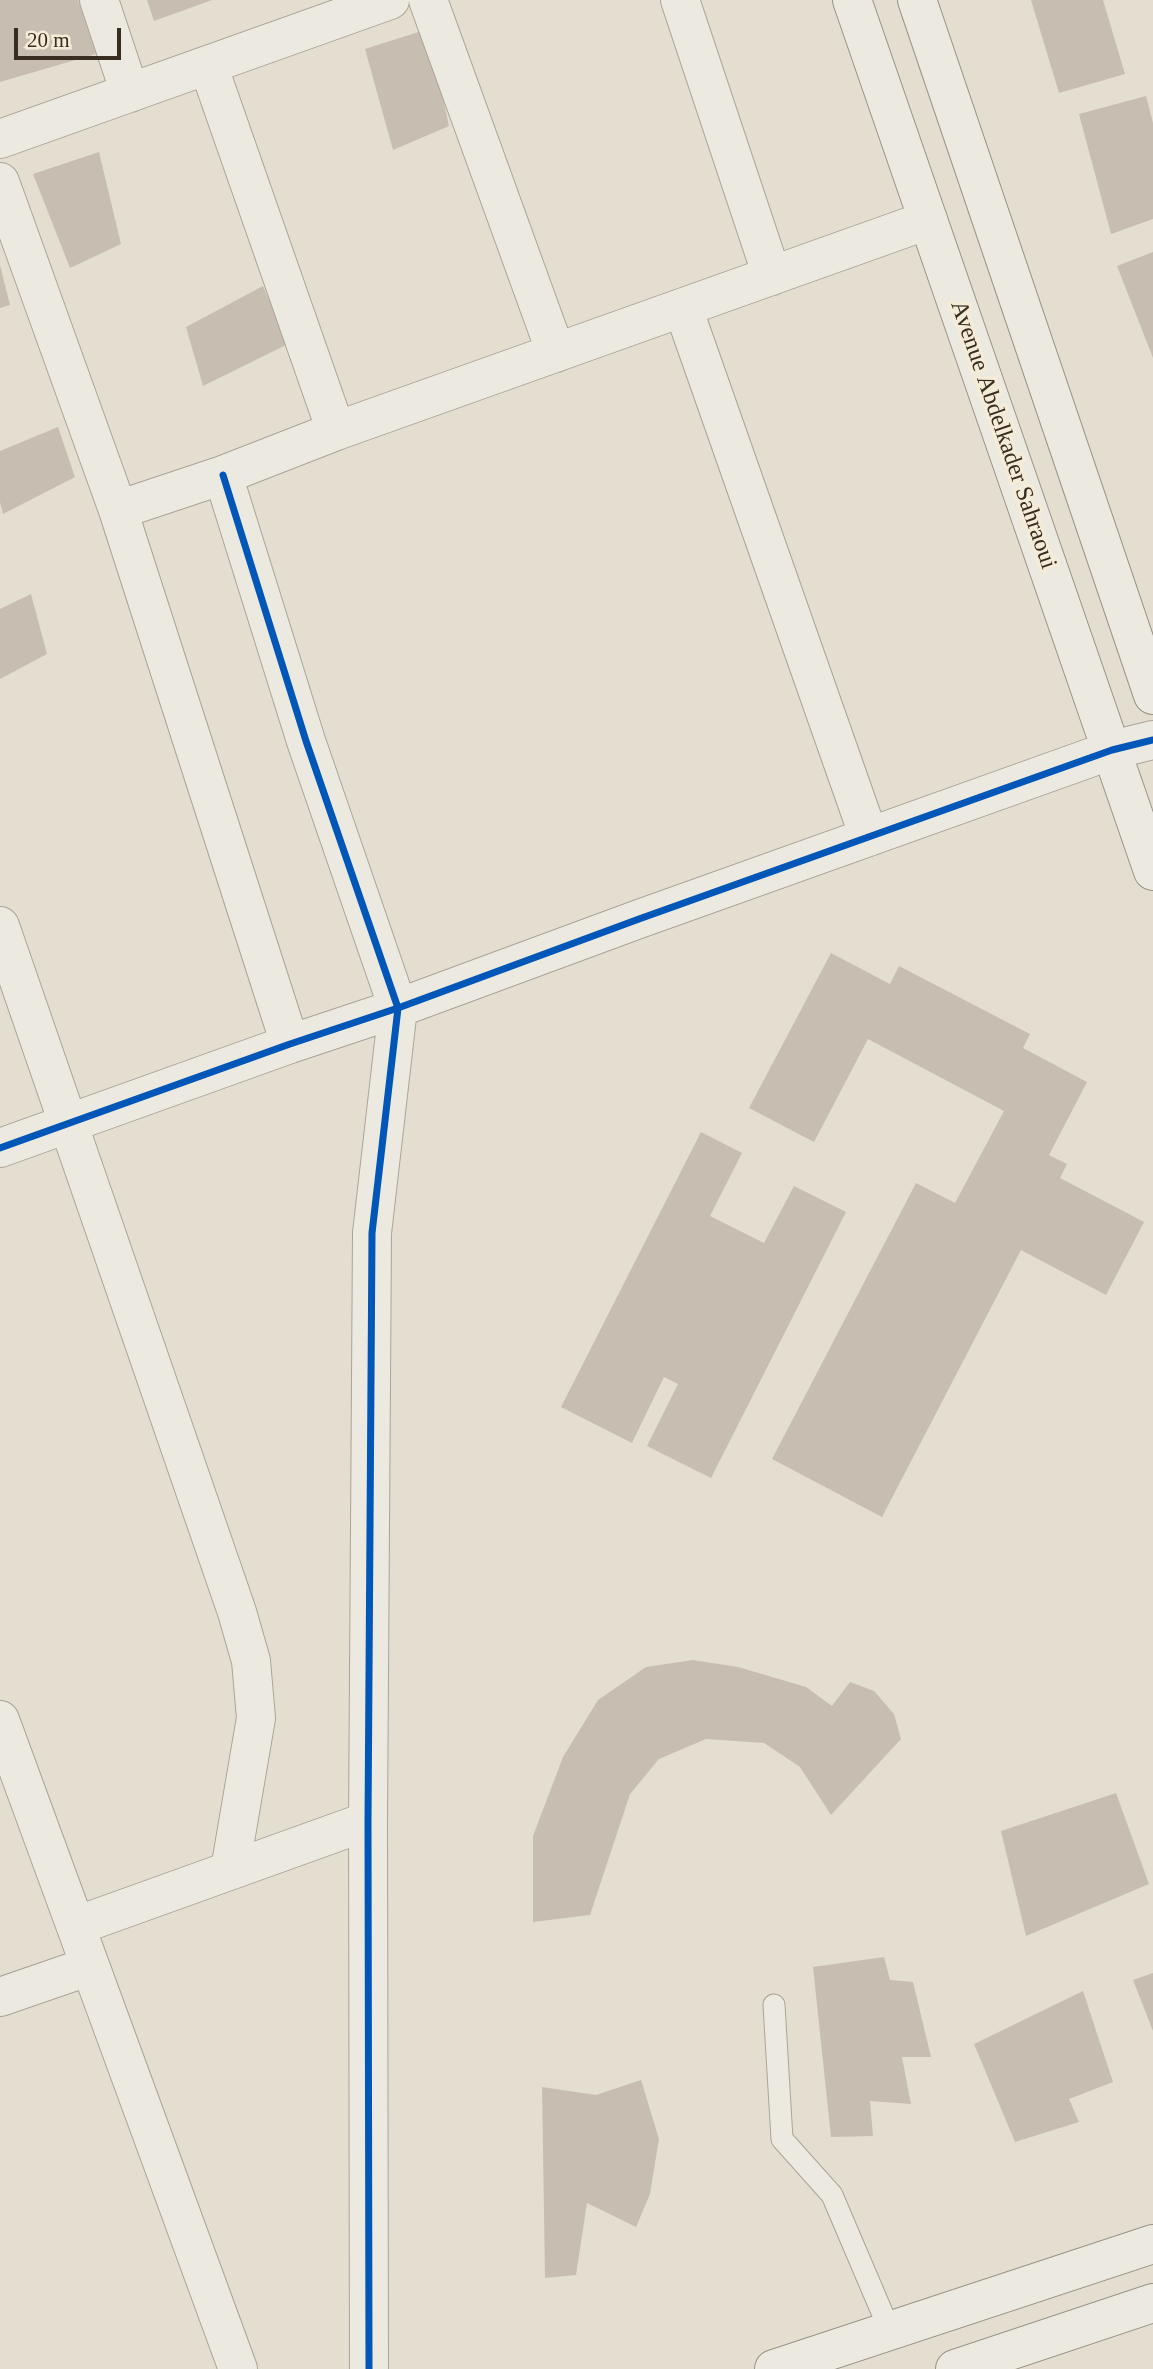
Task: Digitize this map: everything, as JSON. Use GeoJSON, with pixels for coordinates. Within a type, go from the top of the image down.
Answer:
{"type":"FeatureCollection","features":[{"type":"Feature","properties":{"kind":"street"},"geometry":{"type":"LineString","coordinates":[[99,0],[130,93]]}},
{"type":"Feature","properties":{"kind":"street"},"geometry":{"type":"LineString","coordinates":[[0,139],[390,0]]}},
{"type":"Feature","properties":{"kind":"street"},"geometry":{"type":"LineString","coordinates":[[428,0],[556,353]]}},
{"type":"Feature","properties":{"kind":"street"},"geometry":{"type":"LineString","coordinates":[[680,0],[772,276]]}},
{"type":"Feature","properties":{"kind":"street","name":"Avenue Abdelkader Sahraoui"},"geometry":{"type":"LineString","coordinates":[[852,0],[1153,871]]}},
{"type":"Feature","properties":{"kind":"street"},"geometry":{"type":"LineString","coordinates":[[917,0],[1153,695]]}},
{"type":"Feature","properties":{"kind":"street"},"geometry":{"type":"LineString","coordinates":[[208,65],[336,432]]}},
{"type":"Feature","properties":{"kind":"street"},"geometry":{"type":"LineString","coordinates":[[0,182],[118,510],[290,1044]]}},
{"type":"Feature","properties":{"kind":"street"},"geometry":{"type":"LineString","coordinates":[[118,510],[223,475],[928,220]]}},
{"type":"Feature","properties":{"kind":"street"},"geometry":{"type":"LineString","coordinates":[[683,308],[869,837]]}},
{"type":"Feature","properties":{"kind":"street"},"geometry":{"type":"LineString","coordinates":[[223,475],[306,741],[398,1008],[372,1233],[368,1821],[369,2369]]}},
{"type":"Feature","properties":{"kind":"street"},"geometry":{"type":"LineString","coordinates":[[0,1148],[398,1008],[1112,750],[1153,740]]}},
{"type":"Feature","properties":{"kind":"street"},"geometry":{"type":"LineString","coordinates":[[0,926],[237,1612],[251,1661],[256,1718],[230,1870]]}},
{"type":"Feature","properties":{"kind":"street"},"geometry":{"type":"LineString","coordinates":[[0,1720],[238,2369]]}},
{"type":"Feature","properties":{"kind":"street"},"geometry":{"type":"LineString","coordinates":[[76,1926],[368,1821]]}},
{"type":"Feature","properties":{"kind":"street"},"geometry":{"type":"LineString","coordinates":[[0,1997],[90,1966]]}},
{"type":"Feature","properties":{"kind":"street"},"geometry":{"type":"LineString","coordinates":[[774,2369],[1153,2244]]}},
{"type":"Feature","properties":{"kind":"street"},"geometry":{"type":"LineString","coordinates":[[955,2369],[1153,2302]]}},
{"type":"Feature","properties":{"kind":"lane"},"geometry":{"type":"LineString","coordinates":[[774,2005],[782,2139],[832,2195],[890,2331]]}},
{"type":"Feature","properties":{"kind":"building"},"geometry":{"type":"Polygon","coordinates":[[[0,0],[78,0],[96,54],[0,82],[0,0]]]}},
{"type":"Feature","properties":{"kind":"building"},"geometry":{"type":"Polygon","coordinates":[[[147,0],[212,0],[154,21],[147,0]]]}},
{"type":"Feature","properties":{"kind":"building"},"geometry":{"type":"Polygon","coordinates":[[[1031,0],[1103,0],[1125,74],[1059,93],[1031,0]]]}},
{"type":"Feature","properties":{"kind":"building"},"geometry":{"type":"Polygon","coordinates":[[[428,29],[449,126],[393,150],[365,49],[428,29]]]}},
{"type":"Feature","properties":{"kind":"building"},"geometry":{"type":"Polygon","coordinates":[[[1146,96],[1153,123],[1153,219],[1111,234],[1079,114],[1146,96]]]}},
{"type":"Feature","properties":{"kind":"building"},"geometry":{"type":"Polygon","coordinates":[[[99,152],[121,244],[70,268],[33,174],[99,152]]]}},
{"type":"Feature","properties":{"kind":"building"},"geometry":{"type":"Polygon","coordinates":[[[1153,252],[1153,358],[1117,266],[1153,252]]]}},
{"type":"Feature","properties":{"kind":"building"},"geometry":{"type":"Polygon","coordinates":[[[0,265],[10,305],[0,308],[0,265]]]}},
{"type":"Feature","properties":{"kind":"building"},"geometry":{"type":"Polygon","coordinates":[[[263,286],[288,344],[203,386],[186,327],[263,286]]]}},
{"type":"Feature","properties":{"kind":"building"},"geometry":{"type":"Polygon","coordinates":[[[58,427],[75,477],[3,514],[0,502],[0,451],[58,427]]]}},
{"type":"Feature","properties":{"kind":"building"},"geometry":{"type":"Polygon","coordinates":[[[31,594],[47,654],[0,679],[0,609],[31,594]]]}},
{"type":"Feature","properties":{"kind":"building"},"geometry":{"type":"Polygon","coordinates":[[[831,953],[890,984],[899,966],[1030,1034],[1023,1048],[1087,1082],[1049,1155],[1067,1164],[1060,1178],[1144,1222],[1106,1295],[1021,1250],[882,1517],[772,1459],[916,1183],[955,1203],[1004,1111],[868,1039],[814,1142],[749,1108],[831,953]]]}},
{"type":"Feature","properties":{"kind":"building"},"geometry":{"type":"Polygon","coordinates":[[[701,1132],[742,1153],[710,1216],[764,1243],[794,1186],[846,1212],[711,1478],[647,1446],[678,1384],[664,1377],[632,1443],[561,1407],[701,1132]]]}},
{"type":"Feature","properties":{"kind":"building"},"geometry":{"type":"Polygon","coordinates":[[[693,1660],[738,1667],[806,1687],[832,1706],[850,1682],[874,1691],[894,1714],[901,1739],[831,1815],[800,1767],[764,1743],[706,1739],[659,1759],[630,1794],[590,1915],[533,1922],[533,1836],[563,1757],[598,1700],[646,1667],[693,1660]]]}},
{"type":"Feature","properties":{"kind":"building"},"geometry":{"type":"Polygon","coordinates":[[[1116,1793],[1149,1884],[1026,1936],[1001,1831],[1116,1793]]]}},
{"type":"Feature","properties":{"kind":"building"},"geometry":{"type":"Polygon","coordinates":[[[884,1957],[890,1980],[913,1982],[931,2057],[902,2057],[911,2104],[870,2101],[873,2136],[831,2137],[813,1967],[884,1957]]]}},
{"type":"Feature","properties":{"kind":"building"},"geometry":{"type":"Polygon","coordinates":[[[1153,1973],[1153,2031],[1133,1980],[1153,1973]]]}},
{"type":"Feature","properties":{"kind":"building"},"geometry":{"type":"Polygon","coordinates":[[[1083,1991],[1113,2082],[1069,2099],[1079,2122],[1015,2142],[974,2044],[1083,1991]]]}},
{"type":"Feature","properties":{"kind":"building"},"geometry":{"type":"Polygon","coordinates":[[[641,2080],[659,2139],[650,2194],[636,2227],[587,2203],[576,2275],[545,2278],[542,2087],[596,2095],[641,2080]]]}},
{"type":"Feature","properties":{"kind":"cycle path"},"geometry":{"type":"LineString","coordinates":[[223,475],[306,741],[398,1008],[372,1233],[368,1821],[369,2369]]}},
{"type":"Feature","properties":{"kind":"cycle path"},"geometry":{"type":"LineString","coordinates":[[0,1148],[398,1008],[1112,750],[1153,740]]}}]}
